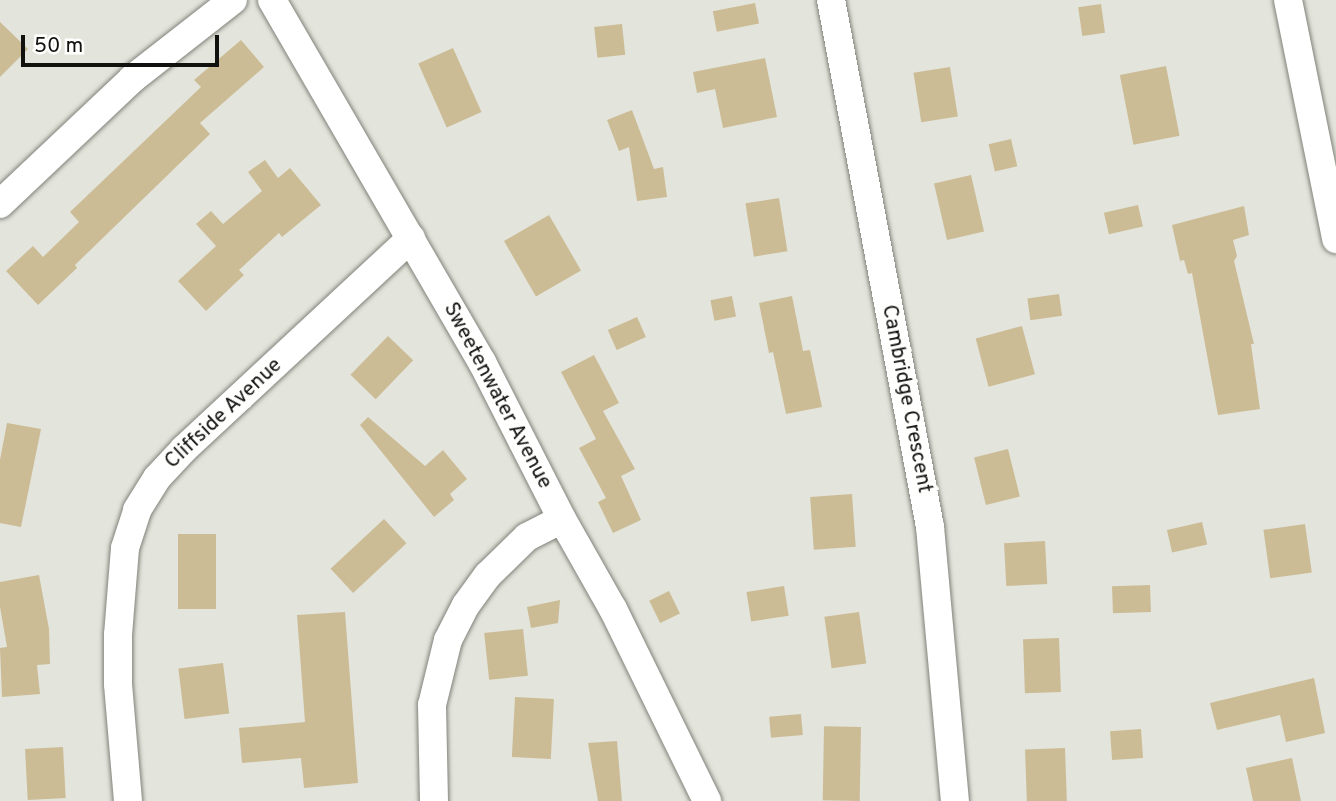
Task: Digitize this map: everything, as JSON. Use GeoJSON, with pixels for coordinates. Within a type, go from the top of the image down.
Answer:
{"type":"FeatureCollection","features":[{"type":"Feature","properties":{"kind":"street"},"geometry":{"type":"LineString","coordinates":[[0,204],[132,79],[233,0]]}},
{"type":"Feature","properties":{"kind":"street","name":"Sweetenwater Avenue"},"geometry":{"type":"LineString","coordinates":[[272,0],[482,362],[562,520],[613,609],[707,801]]}},
{"type":"Feature","properties":{"kind":"street","name":"Cambridge Crescent"},"geometry":{"type":"LineString","coordinates":[[831,0],[930,527],[955,801]]}},
{"type":"Feature","properties":{"kind":"street"},"geometry":{"type":"LineString","coordinates":[[1288,0],[1329,168],[1336,239]]}},
{"type":"Feature","properties":{"kind":"street","name":"Cliffside Avenue"},"geometry":{"type":"LineString","coordinates":[[128,801],[118,684],[118,635],[125,548],[137,510],[157,478],[184,449],[411,238]]}},
{"type":"Feature","properties":{"kind":"street"},"geometry":{"type":"LineString","coordinates":[[435,801],[432,705],[448,640],[466,605],[488,575],[527,537],[562,520]]}},
{"type":"Feature","properties":{"kind":"building"},"geometry":{"type":"Polygon","coordinates":[[[755,3],[759,24],[717,32],[713,11],[755,3]]]}},
{"type":"Feature","properties":{"kind":"building"},"geometry":{"type":"Polygon","coordinates":[[[1101,4],[1105,33],[1082,36],[1078,7],[1101,4]]]}},
{"type":"Feature","properties":{"kind":"building"},"geometry":{"type":"Polygon","coordinates":[[[0,22],[28,49],[0,77],[0,22]]]}},
{"type":"Feature","properties":{"kind":"building"},"geometry":{"type":"Polygon","coordinates":[[[622,24],[625,55],[597,58],[594,27],[622,24]]]}},
{"type":"Feature","properties":{"kind":"building"},"geometry":{"type":"Polygon","coordinates":[[[241,40],[264,67],[200,123],[210,134],[75,265],[77,268],[38,305],[6,271],[33,246],[43,257],[79,222],[70,212],[201,87],[194,80],[241,40]]]}},
{"type":"Feature","properties":{"kind":"building"},"geometry":{"type":"Polygon","coordinates":[[[453,48],[481,112],[447,127],[418,63],[453,48]]]}},
{"type":"Feature","properties":{"kind":"building"},"geometry":{"type":"Polygon","coordinates":[[[765,58],[777,117],[723,128],[715,89],[697,93],[693,72],[765,58]]]}},
{"type":"Feature","properties":{"kind":"building"},"geometry":{"type":"Polygon","coordinates":[[[1166,66],[1180,136],[1133,145],[1120,75],[1166,66]]]}},
{"type":"Feature","properties":{"kind":"building"},"geometry":{"type":"Polygon","coordinates":[[[950,67],[958,116],[921,122],[913,73],[950,67]]]}},
{"type":"Feature","properties":{"kind":"building"},"geometry":{"type":"Polygon","coordinates":[[[632,110],[654,169],[663,167],[667,197],[637,201],[629,147],[619,151],[607,120],[632,110]]]}},
{"type":"Feature","properties":{"kind":"building"},"geometry":{"type":"Polygon","coordinates":[[[1011,139],[1017,166],[995,171],[989,144],[1011,139]]]}},
{"type":"Feature","properties":{"kind":"building"},"geometry":{"type":"Polygon","coordinates":[[[265,160],[278,178],[290,168],[321,205],[282,237],[279,233],[239,270],[244,275],[206,311],[178,281],[216,246],[196,224],[211,211],[223,224],[262,191],[248,172],[265,160]]]}},
{"type":"Feature","properties":{"kind":"building"},"geometry":{"type":"Polygon","coordinates":[[[971,175],[984,232],[947,240],[934,184],[971,175]]]}},
{"type":"Feature","properties":{"kind":"building"},"geometry":{"type":"Polygon","coordinates":[[[779,198],[787,251],[754,257],[745,203],[779,198]]]}},
{"type":"Feature","properties":{"kind":"building"},"geometry":{"type":"Polygon","coordinates":[[[1138,205],[1143,226],[1109,234],[1104,213],[1138,205]]]}},
{"type":"Feature","properties":{"kind":"building"},"geometry":{"type":"Polygon","coordinates":[[[1244,206],[1249,235],[1233,240],[1237,256],[1234,261],[1254,344],[1251,344],[1260,409],[1218,415],[1192,273],[1188,274],[1184,260],[1180,261],[1172,225],[1244,206]]]}},
{"type":"Feature","properties":{"kind":"building"},"geometry":{"type":"Polygon","coordinates":[[[549,215],[581,270],[536,296],[504,241],[549,215]]]}},
{"type":"Feature","properties":{"kind":"building"},"geometry":{"type":"Polygon","coordinates":[[[1059,294],[1062,316],[1030,320],[1027,298],[1059,294]]]}},
{"type":"Feature","properties":{"kind":"building"},"geometry":{"type":"Polygon","coordinates":[[[732,296],[736,317],[714,321],[710,300],[732,296]]]}},
{"type":"Feature","properties":{"kind":"building"},"geometry":{"type":"Polygon","coordinates":[[[792,296],[803,351],[810,350],[822,407],[786,414],[773,352],[769,353],[759,303],[792,296]]]}},
{"type":"Feature","properties":{"kind":"building"},"geometry":{"type":"Polygon","coordinates":[[[637,317],[646,337],[617,350],[608,330],[637,317]]]}},
{"type":"Feature","properties":{"kind":"building"},"geometry":{"type":"Polygon","coordinates":[[[1022,326],[1035,374],[989,387],[976,338],[1022,326]]]}},
{"type":"Feature","properties":{"kind":"building"},"geometry":{"type":"Polygon","coordinates":[[[388,336],[413,360],[376,399],[350,375],[388,336]]]}},
{"type":"Feature","properties":{"kind":"building"},"geometry":{"type":"Polygon","coordinates":[[[594,355],[619,403],[603,411],[635,469],[621,476],[641,520],[613,533],[598,502],[606,498],[579,448],[596,439],[561,372],[594,355]]]}},
{"type":"Feature","properties":{"kind":"building"},"geometry":{"type":"Polygon","coordinates":[[[368,417],[425,466],[443,450],[467,479],[450,494],[454,500],[434,517],[360,425],[368,417]]]}},
{"type":"Feature","properties":{"kind":"building"},"geometry":{"type":"Polygon","coordinates":[[[7,423],[41,429],[21,527],[0,523],[0,460],[7,423]]]}},
{"type":"Feature","properties":{"kind":"building"},"geometry":{"type":"Polygon","coordinates":[[[1008,449],[1020,497],[986,505],[974,457],[1008,449]]]}},
{"type":"Feature","properties":{"kind":"building"},"geometry":{"type":"Polygon","coordinates":[[[852,494],[856,547],[814,550],[810,497],[852,494]]]}},
{"type":"Feature","properties":{"kind":"building"},"geometry":{"type":"Polygon","coordinates":[[[384,519],[407,543],[353,593],[331,569],[384,519]]]}},
{"type":"Feature","properties":{"kind":"building"},"geometry":{"type":"Polygon","coordinates":[[[1202,522],[1207,544],[1172,553],[1167,530],[1202,522]]]}},
{"type":"Feature","properties":{"kind":"building"},"geometry":{"type":"Polygon","coordinates":[[[1305,524],[1312,573],[1270,578],[1263,530],[1305,524]]]}},
{"type":"Feature","properties":{"kind":"building"},"geometry":{"type":"Polygon","coordinates":[[[178,534],[216,534],[216,609],[178,609],[178,534]]]}},
{"type":"Feature","properties":{"kind":"building"},"geometry":{"type":"Polygon","coordinates":[[[1045,541],[1047,584],[1006,586],[1004,543],[1045,541]]]}},
{"type":"Feature","properties":{"kind":"building"},"geometry":{"type":"Polygon","coordinates":[[[39,575],[49,629],[50,664],[37,665],[40,694],[2,697],[0,648],[7,647],[0,607],[0,582],[39,575]]]}},
{"type":"Feature","properties":{"kind":"building"},"geometry":{"type":"Polygon","coordinates":[[[1150,585],[1151,612],[1113,613],[1112,586],[1150,585]]]}},
{"type":"Feature","properties":{"kind":"building"},"geometry":{"type":"Polygon","coordinates":[[[784,586],[789,616],[751,622],[746,592],[784,586]]]}},
{"type":"Feature","properties":{"kind":"building"},"geometry":{"type":"Polygon","coordinates":[[[669,591],[680,613],[660,623],[649,601],[669,591]]]}},
{"type":"Feature","properties":{"kind":"building"},"geometry":{"type":"Polygon","coordinates":[[[560,600],[558,623],[531,628],[527,607],[560,600]]]}},
{"type":"Feature","properties":{"kind":"building"},"geometry":{"type":"Polygon","coordinates":[[[345,612],[358,783],[304,788],[301,758],[242,763],[239,728],[305,722],[297,615],[345,612]]]}},
{"type":"Feature","properties":{"kind":"building"},"geometry":{"type":"Polygon","coordinates":[[[859,612],[866,663],[832,668],[824,617],[859,612]]]}},
{"type":"Feature","properties":{"kind":"building"},"geometry":{"type":"Polygon","coordinates":[[[523,629],[528,676],[489,680],[484,633],[523,629]]]}},
{"type":"Feature","properties":{"kind":"building"},"geometry":{"type":"Polygon","coordinates":[[[1059,638],[1061,692],[1025,693],[1023,639],[1059,638]]]}},
{"type":"Feature","properties":{"kind":"building"},"geometry":{"type":"Polygon","coordinates":[[[223,663],[229,714],[185,719],[178,668],[223,663]]]}},
{"type":"Feature","properties":{"kind":"building"},"geometry":{"type":"Polygon","coordinates":[[[1314,678],[1325,733],[1286,742],[1280,715],[1217,730],[1210,703],[1314,678]]]}},
{"type":"Feature","properties":{"kind":"building"},"geometry":{"type":"Polygon","coordinates":[[[515,697],[554,699],[551,759],[512,757],[515,697]]]}},
{"type":"Feature","properties":{"kind":"building"},"geometry":{"type":"Polygon","coordinates":[[[801,714],[803,735],[771,738],[769,717],[801,714]]]}},
{"type":"Feature","properties":{"kind":"building"},"geometry":{"type":"Polygon","coordinates":[[[824,726],[861,727],[860,801],[823,800],[824,726]]]}},
{"type":"Feature","properties":{"kind":"building"},"geometry":{"type":"Polygon","coordinates":[[[1141,729],[1143,758],[1112,760],[1110,731],[1141,729]]]}},
{"type":"Feature","properties":{"kind":"building"},"geometry":{"type":"Polygon","coordinates":[[[617,741],[622,801],[598,801],[588,743],[617,741]]]}},
{"type":"Feature","properties":{"kind":"building"},"geometry":{"type":"Polygon","coordinates":[[[63,747],[66,798],[28,800],[25,749],[63,747]]]}},
{"type":"Feature","properties":{"kind":"building"},"geometry":{"type":"Polygon","coordinates":[[[1065,748],[1067,801],[1027,801],[1025,749],[1065,748]]]}},
{"type":"Feature","properties":{"kind":"building"},"geometry":{"type":"Polygon","coordinates":[[[1292,758],[1301,801],[1253,801],[1246,768],[1292,758]]]}}]}
